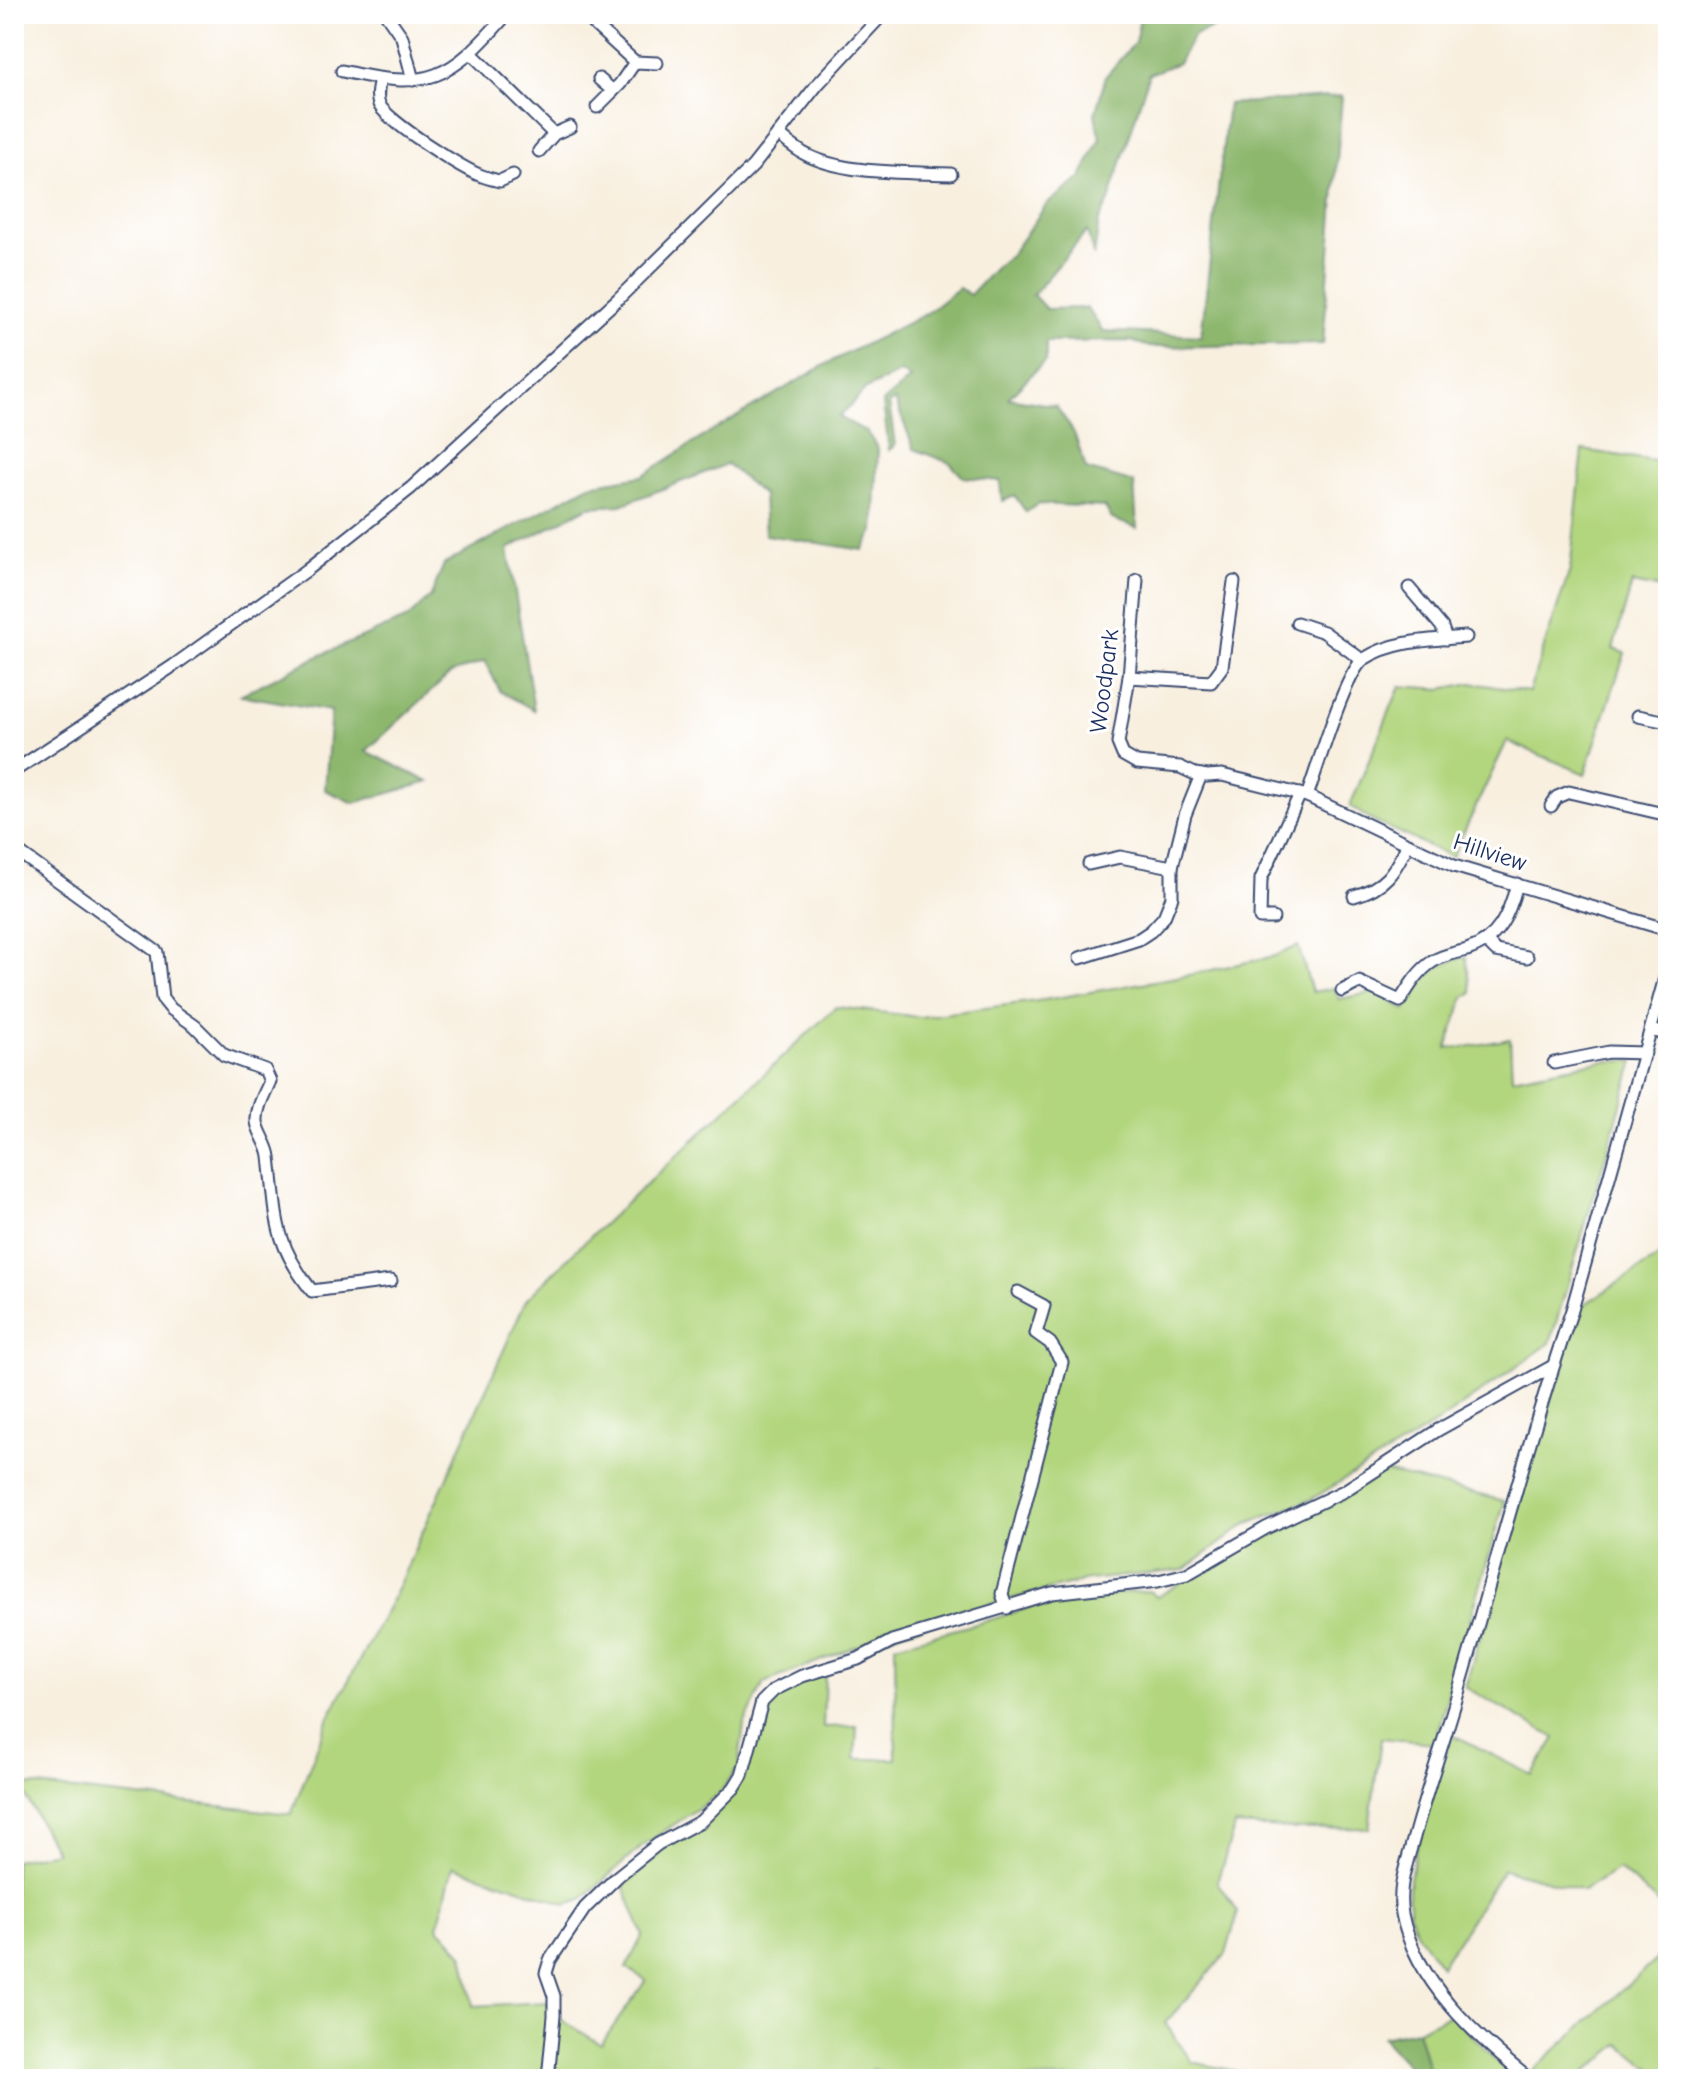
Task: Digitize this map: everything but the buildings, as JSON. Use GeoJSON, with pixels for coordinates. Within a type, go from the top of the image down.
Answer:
{"type":"FeatureCollection","features":[{"type":"Feature","properties":{"kind":"street"},"geometry":{"type":"LineString","coordinates":[[386,14],[402,37],[413,80]]}},
{"type":"Feature","properties":{"kind":"street"},"geometry":{"type":"LineString","coordinates":[[342,71],[380,79],[421,80],[453,69],[507,14]]}},
{"type":"Feature","properties":{"kind":"street"},"geometry":{"type":"LineString","coordinates":[[583,14],[635,62],[657,63]]}},
{"type":"Feature","properties":{"kind":"street"},"geometry":{"type":"LineString","coordinates":[[14,771],[173,666],[307,570],[411,488],[618,299],[753,166],[827,73],[883,14]]}},
{"type":"Feature","properties":{"kind":"street"},"geometry":{"type":"LineString","coordinates":[[471,53],[554,134]]}},
{"type":"Feature","properties":{"kind":"street"},"geometry":{"type":"LineString","coordinates":[[597,107],[635,62]]}},
{"type":"Feature","properties":{"kind":"street"},"geometry":{"type":"LineString","coordinates":[[380,79],[377,93],[380,107],[392,119],[481,176],[500,181],[513,175]]}},
{"type":"Feature","properties":{"kind":"street"},"geometry":{"type":"LineString","coordinates":[[599,79],[613,91]]}},
{"type":"Feature","properties":{"kind":"street"},"geometry":{"type":"LineString","coordinates":[[539,151],[554,134],[570,127]]}},
{"type":"Feature","properties":{"kind":"street"},"geometry":{"type":"LineString","coordinates":[[778,134],[804,154],[832,164],[951,174]]}},
{"type":"Feature","properties":{"kind":"street","name":"Woodpark"},"geometry":{"type":"LineString","coordinates":[[1137,580],[1119,749],[1129,760],[1137,763],[1180,767],[1201,775],[1222,775],[1244,780]]}},
{"type":"Feature","properties":{"kind":"street"},"geometry":{"type":"LineString","coordinates":[[1129,677],[1211,682],[1222,667],[1234,582]]}},
{"type":"Feature","properties":{"kind":"street"},"geometry":{"type":"LineString","coordinates":[[1409,588],[1442,627],[1446,639]]}},
{"type":"Feature","properties":{"kind":"street"},"geometry":{"type":"LineString","coordinates":[[1297,623],[1324,632],[1362,660]]}},
{"type":"Feature","properties":{"kind":"street"},"geometry":{"type":"LineString","coordinates":[[1273,918],[1260,918],[1259,888],[1266,867],[1303,795],[1348,683],[1362,660],[1401,644],[1466,637]]}},
{"type":"Feature","properties":{"kind":"street"},"geometry":{"type":"LineString","coordinates":[[1638,716],[1668,722]]}},
{"type":"Feature","properties":{"kind":"street"},"geometry":{"type":"LineString","coordinates":[[1080,958],[1139,939],[1157,926],[1170,905],[1172,867],[1185,815],[1201,775]]}},
{"type":"Feature","properties":{"kind":"street","name":"Hillview"},"geometry":{"type":"LineString","coordinates":[[1244,780],[1303,795],[1454,866],[1668,930]]}},
{"type":"Feature","properties":{"kind":"street"},"geometry":{"type":"LineString","coordinates":[[1551,806],[1557,797],[1569,792],[1668,815]]}},
{"type":"Feature","properties":{"kind":"street"},"geometry":{"type":"LineString","coordinates":[[1352,896],[1368,892],[1389,878],[1408,844]]}},
{"type":"Feature","properties":{"kind":"street"},"geometry":{"type":"LineString","coordinates":[[14,849],[157,952],[162,998],[171,1009],[195,1026],[224,1055],[265,1070],[270,1081],[261,1100],[257,1122],[270,1152],[274,1203],[282,1244],[294,1268],[312,1291],[391,1281]]}},
{"type":"Feature","properties":{"kind":"street"},"geometry":{"type":"LineString","coordinates":[[1087,864],[1120,857],[1172,867]]}},
{"type":"Feature","properties":{"kind":"street"},"geometry":{"type":"LineString","coordinates":[[1342,991],[1359,982],[1400,1001],[1431,962],[1486,941],[1506,918],[1517,884]]}},
{"type":"Feature","properties":{"kind":"street"},"geometry":{"type":"LineString","coordinates":[[1486,941],[1496,951],[1527,957]]}},
{"type":"Feature","properties":{"kind":"street"},"geometry":{"type":"LineString","coordinates":[[1529,2079],[1486,2040],[1434,1982],[1409,1937],[1402,1913],[1400,1888],[1572,1310],[1668,967]]}},
{"type":"Feature","properties":{"kind":"street"},"geometry":{"type":"LineString","coordinates":[[1651,1031],[1668,1033]]}},
{"type":"Feature","properties":{"kind":"street"},"geometry":{"type":"LineString","coordinates":[[1554,1063],[1609,1052],[1645,1053]]}},
{"type":"Feature","properties":{"kind":"street"},"geometry":{"type":"LineString","coordinates":[[1007,1608],[1002,1594],[1062,1362],[1050,1343],[1036,1333],[1044,1306],[1018,1292]]}},
{"type":"Feature","properties":{"kind":"street"},"geometry":{"type":"LineString","coordinates":[[548,2079],[554,2016],[554,1996],[546,1973],[550,1960],[585,1908],[618,1876],[658,1844],[701,1821],[734,1788],[742,1775],[762,1702],[774,1690],[802,1676],[858,1659],[892,1641],[1052,1593],[1158,1581],[1187,1574],[1266,1528],[1344,1491],[1438,1430],[1524,1379],[1553,1366]]}},
{"type":"Feature","properties":{"kind":"green space"},"geometry":{"type":"Polygon","coordinates":[[[1141,14],[1262,14],[1194,35],[1178,63],[1149,74],[1109,201],[1099,220],[1094,256],[1087,231],[1033,295],[1046,309],[1087,308],[1103,331],[1201,336],[1228,104],[1342,96],[1323,344],[1150,347],[1131,341],[1046,342],[1046,360],[1008,398],[1056,406],[1074,433],[1086,469],[1134,483],[1137,528],[1112,519],[1105,507],[1038,504],[1026,512],[1015,496],[1002,501],[1000,481],[963,477],[950,463],[914,449],[895,400],[889,404],[895,445],[889,450],[883,402],[910,379],[901,372],[866,389],[839,417],[867,432],[878,449],[874,531],[863,550],[765,535],[763,495],[727,464],[621,505],[588,507],[508,549],[534,710],[500,691],[485,661],[451,673],[366,751],[429,782],[354,803],[325,790],[331,711],[240,695],[319,656],[408,618],[431,596],[444,564],[590,485],[642,476],[830,362],[926,314],[959,288],[970,295],[1010,256],[1047,204],[1081,178],[1100,138],[1095,114],[1106,76],[1135,42],[1141,14]]]}},
{"type":"Feature","properties":{"kind":"green space"},"geometry":{"type":"Polygon","coordinates":[[[1583,450],[1668,463],[1668,590],[1632,583],[1613,649],[1625,653],[1585,774],[1507,741],[1452,857],[1369,819],[1350,806],[1400,686],[1442,689],[1471,683],[1529,692],[1570,570],[1583,450]]]}},
{"type":"Feature","properties":{"kind":"green space"},"geometry":{"type":"Polygon","coordinates":[[[1298,946],[1312,992],[1334,988],[1339,999],[1376,992],[1405,1010],[1428,975],[1444,964],[1466,957],[1472,993],[1464,997],[1447,1048],[1510,1039],[1512,1078],[1601,1061],[1634,1061],[1550,1343],[1437,1423],[1310,1500],[1248,1523],[1184,1570],[1088,1580],[995,1603],[852,1648],[764,1683],[744,1724],[738,1768],[719,1794],[641,1847],[582,1899],[566,1904],[453,1866],[438,1927],[463,1954],[473,2006],[548,2002],[550,2031],[543,2079],[14,2079],[14,1860],[56,1852],[19,1784],[291,1814],[329,1717],[393,1598],[526,1300],[836,1007],[920,1017],[1189,975],[1275,956],[1298,946]]]}},
{"type":"Feature","properties":{"kind":"green space"},"geometry":{"type":"Polygon","coordinates":[[[1668,1251],[1668,1912],[1619,1869],[1583,1890],[1503,1869],[1441,1966],[1413,1925],[1409,1907],[1410,1884],[1420,1831],[1452,1734],[1532,1775],[1555,1738],[1465,1687],[1577,1309],[1668,1251]]]}},
{"type":"Feature","properties":{"kind":"green space"},"geometry":{"type":"Polygon","coordinates":[[[1381,1471],[1505,1501],[1434,1743],[1381,1738],[1369,1828],[1298,1829],[1235,1825],[1217,1882],[1238,1912],[1226,1954],[1165,2023],[1192,2062],[1273,2079],[902,2079],[872,2069],[864,2079],[551,2079],[558,2018],[601,2044],[646,1980],[626,1968],[643,1935],[621,1879],[663,1845],[724,1804],[773,1693],[825,1673],[823,1727],[857,1726],[855,1759],[896,1759],[895,1645],[1063,1597],[1149,1591],[1157,1597],[1264,1534],[1381,1471]]]}},
{"type":"Feature","properties":{"kind":"green space"},"geometry":{"type":"Polygon","coordinates":[[[1668,1949],[1668,2079],[1620,2044],[1577,2079],[1544,2079],[1533,2070],[1668,1949]]]}},
{"type":"Feature","properties":{"kind":"green space"},"geometry":{"type":"Polygon","coordinates":[[[1451,2014],[1517,2079],[1431,2079],[1417,2030],[1451,2014]]]}},
{"type":"Feature","properties":{"kind":"green space"},"geometry":{"type":"Polygon","coordinates":[[[1417,2030],[1431,2079],[1416,2079],[1382,2037],[1417,2030]]]}}]}
